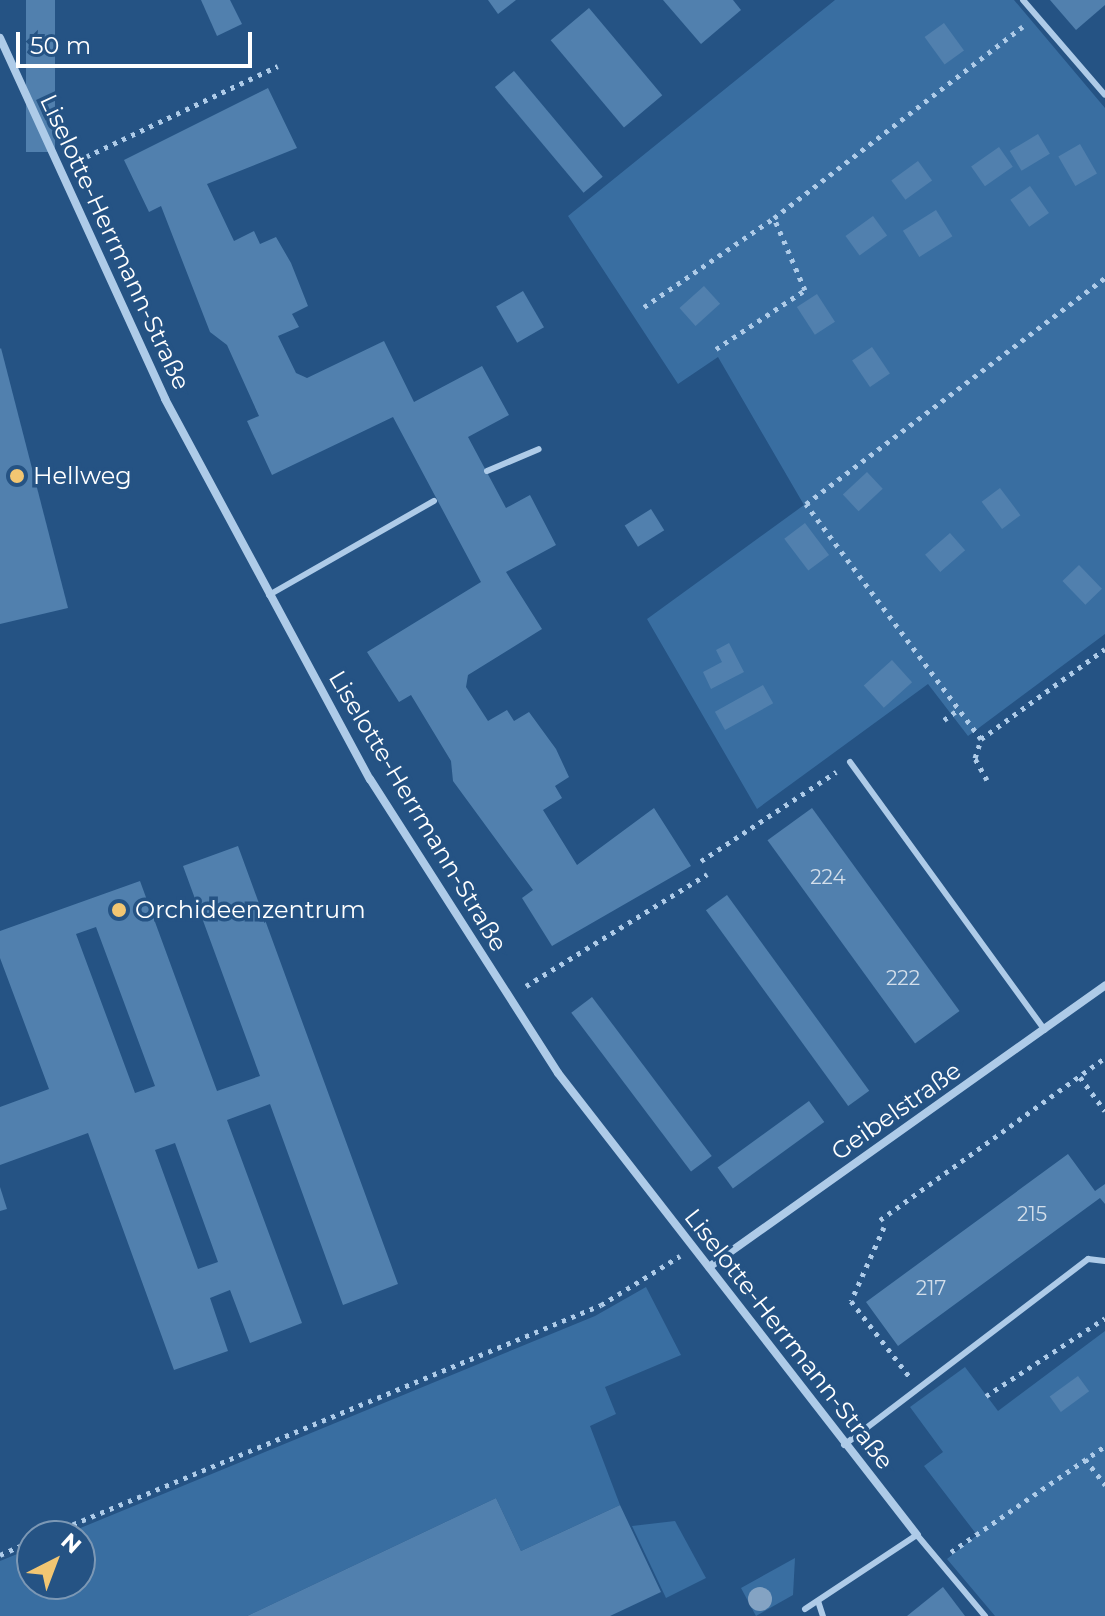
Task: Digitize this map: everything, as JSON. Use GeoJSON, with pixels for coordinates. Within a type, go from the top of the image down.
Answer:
{"type":"FeatureCollection","features":[{"type":"Feature","properties":{"kind":"street","name":"Liselotte-Herrmann-Straße"},"geometry":{"type":"LineString","coordinates":[[0,38],[165,399],[370,779],[508,997],[691,1246],[917,1535]]}},
{"type":"Feature","properties":{"kind":"street","name":"Geibelstraße"},"geometry":{"type":"LineString","coordinates":[[709,1267],[1105,986]]}},
{"type":"Feature","properties":{"kind":"lane"},"geometry":{"type":"LineString","coordinates":[[1023,0],[1105,95]]}},
{"type":"Feature","properties":{"kind":"lane"},"geometry":{"type":"LineString","coordinates":[[487,471],[539,449]]}},
{"type":"Feature","properties":{"kind":"lane"},"geometry":{"type":"LineString","coordinates":[[269,595],[434,501]]}},
{"type":"Feature","properties":{"kind":"lane"},"geometry":{"type":"LineString","coordinates":[[850,762],[1045,1030]]}},
{"type":"Feature","properties":{"kind":"lane"},"geometry":{"type":"LineString","coordinates":[[844,1445],[1088,1259],[1105,1261]]}},
{"type":"Feature","properties":{"kind":"lane"},"geometry":{"type":"LineString","coordinates":[[805,1609],[917,1535],[985,1616]]}},
{"type":"Feature","properties":{"kind":"lane"},"geometry":{"type":"LineString","coordinates":[[818,1601],[823,1616]]}},
{"type":"Feature","properties":{"kind":"path"},"geometry":{"type":"LineString","coordinates":[[644,307],[774,218],[1009,37]]}},
{"type":"Feature","properties":{"kind":"path"},"geometry":{"type":"LineString","coordinates":[[59,169],[278,66]]}},
{"type":"Feature","properties":{"kind":"path"},"geometry":{"type":"LineString","coordinates":[[716,349],[805,290],[774,218]]}},
{"type":"Feature","properties":{"kind":"path"},"geometry":{"type":"LineString","coordinates":[[981,739],[806,504],[1105,278]]}},
{"type":"Feature","properties":{"kind":"path"},"geometry":{"type":"LineString","coordinates":[[987,780],[975,758],[981,739],[1105,649]]}},
{"type":"Feature","properties":{"kind":"path"},"geometry":{"type":"LineString","coordinates":[[944,720],[958,710]]}},
{"type":"Feature","properties":{"kind":"path"},"geometry":{"type":"LineString","coordinates":[[701,861],[850,762]]}},
{"type":"Feature","properties":{"kind":"path"},"geometry":{"type":"LineString","coordinates":[[508,997],[707,874]]}},
{"type":"Feature","properties":{"kind":"path"},"geometry":{"type":"LineString","coordinates":[[880,1220],[1105,1058]]}},
{"type":"Feature","properties":{"kind":"path"},"geometry":{"type":"LineString","coordinates":[[1080,1077],[1105,1111]]}},
{"type":"Feature","properties":{"kind":"path"},"geometry":{"type":"LineString","coordinates":[[884,1227],[851,1301],[918,1387]]}},
{"type":"Feature","properties":{"kind":"path"},"geometry":{"type":"LineString","coordinates":[[84,1520],[601,1305],[691,1246]]}},
{"type":"Feature","properties":{"kind":"path"},"geometry":{"type":"LineString","coordinates":[[986,1396],[1105,1318]]}},
{"type":"Feature","properties":{"kind":"path"},"geometry":{"type":"LineString","coordinates":[[938,1560],[1105,1446]]}},
{"type":"Feature","properties":{"kind":"path"},"geometry":{"type":"LineString","coordinates":[[1085,1459],[1105,1485]]}},
{"type":"Feature","properties":{"kind":"shaded area"},"geometry":{"type":"Polygon","coordinates":[[[835,0],[1014,0],[1105,108],[1105,634],[968,736],[928,684],[757,809],[647,619],[804,505],[718,357],[678,384],[568,216],[835,0]]]}},
{"type":"Feature","properties":{"kind":"shaded area"},"geometry":{"type":"Polygon","coordinates":[[[646,1287],[681,1355],[605,1387],[616,1414],[590,1426],[620,1505],[521,1551],[496,1498],[247,1616],[0,1616],[0,1561],[16,1554],[16,1600],[96,1600],[96,1522],[595,1316],[646,1287]]]}},
{"type":"Feature","properties":{"kind":"shaded area"},"geometry":{"type":"Polygon","coordinates":[[[1105,1331],[1105,1616],[995,1616],[947,1559],[977,1535],[924,1466],[943,1452],[910,1407],[965,1367],[998,1411],[1105,1331]]]}},
{"type":"Feature","properties":{"kind":"shaded area"},"geometry":{"type":"Polygon","coordinates":[[[675,1521],[706,1578],[666,1598],[632,1526],[675,1521]]]}},
{"type":"Feature","properties":{"kind":"shaded area"},"geometry":{"type":"Polygon","coordinates":[[[795,1558],[793,1595],[756,1616],[741,1588],[795,1558]]]}},
{"type":"Feature","properties":{"kind":"building"},"geometry":{"type":"Polygon","coordinates":[[[26,0],[55,0],[55,152],[26,152],[26,0]]]}},
{"type":"Feature","properties":{"kind":"building"},"geometry":{"type":"Polygon","coordinates":[[[201,0],[230,0],[242,24],[217,36],[201,0]]]}},
{"type":"Feature","properties":{"kind":"building"},"geometry":{"type":"Polygon","coordinates":[[[488,0],[516,0],[498,14],[488,0]]]}},
{"type":"Feature","properties":{"kind":"building"},"geometry":{"type":"Polygon","coordinates":[[[663,0],[733,0],[741,10],[701,44],[663,0]]]}},
{"type":"Feature","properties":{"kind":"building"},"geometry":{"type":"Polygon","coordinates":[[[1050,0],[1105,0],[1105,5],[1076,30],[1050,0]]]}},
{"type":"Feature","properties":{"kind":"building"},"geometry":{"type":"Polygon","coordinates":[[[589,8],[662,95],[624,127],[551,40],[589,8]]]}},
{"type":"Feature","properties":{"kind":"building"},"geometry":{"type":"Polygon","coordinates":[[[944,23],[964,51],[945,65],[925,37],[944,23]]]}},
{"type":"Feature","properties":{"kind":"building"},"geometry":{"type":"Polygon","coordinates":[[[514,71],[603,177],[584,193],[495,87],[514,71]]]}},
{"type":"Feature","properties":{"kind":"building"},"geometry":{"type":"Polygon","coordinates":[[[268,88],[297,148],[207,184],[234,241],[254,231],[260,244],[276,237],[291,263],[308,306],[292,314],[299,327],[278,336],[296,373],[307,378],[384,341],[414,402],[482,366],[509,415],[468,437],[506,508],[530,495],[556,545],[506,572],[542,629],[468,675],[466,687],[488,721],[507,710],[514,721],[529,712],[556,749],[569,777],[555,786],[562,798],[543,810],[577,865],[654,808],[691,866],[552,946],[522,898],[533,890],[453,781],[451,761],[411,695],[399,702],[367,652],[481,582],[393,417],[272,475],[247,421],[259,416],[227,345],[210,332],[161,206],[149,212],[124,160],[268,88]]]}},
{"type":"Feature","properties":{"kind":"building"},"geometry":{"type":"Polygon","coordinates":[[[1038,134],[1050,154],[1022,171],[1010,151],[1038,134]]]}},
{"type":"Feature","properties":{"kind":"building"},"geometry":{"type":"Polygon","coordinates":[[[1080,144],[1097,173],[1075,186],[1058,156],[1080,144]]]}},
{"type":"Feature","properties":{"kind":"building"},"geometry":{"type":"Polygon","coordinates":[[[999,147],[1013,167],[985,186],[971,167],[999,147]]]}},
{"type":"Feature","properties":{"kind":"building"},"geometry":{"type":"Polygon","coordinates":[[[918,161],[932,180],[905,200],[891,180],[918,161]]]}},
{"type":"Feature","properties":{"kind":"building"},"geometry":{"type":"Polygon","coordinates":[[[1030,186],[1049,213],[1029,227],[1010,200],[1030,186]]]}},
{"type":"Feature","properties":{"kind":"building"},"geometry":{"type":"Polygon","coordinates":[[[936,210],[952,236],[919,257],[903,231],[936,210]]]}},
{"type":"Feature","properties":{"kind":"building"},"geometry":{"type":"Polygon","coordinates":[[[873,216],[887,235],[860,255],[845,236],[873,216]]]}},
{"type":"Feature","properties":{"kind":"building"},"geometry":{"type":"Polygon","coordinates":[[[704,286],[720,304],[696,326],[679,308],[704,286]]]}},
{"type":"Feature","properties":{"kind":"building"},"geometry":{"type":"Polygon","coordinates":[[[523,291],[544,327],[517,343],[496,306],[523,291]]]}},
{"type":"Feature","properties":{"kind":"building"},"geometry":{"type":"Polygon","coordinates":[[[817,294],[835,322],[815,335],[797,307],[817,294]]]}},
{"type":"Feature","properties":{"kind":"building"},"geometry":{"type":"Polygon","coordinates":[[[872,347],[890,374],[870,387],[852,360],[872,347]]]}},
{"type":"Feature","properties":{"kind":"building","name":"Hellweg"},"geometry":{"type":"Polygon","coordinates":[[[0,349],[68,608],[0,624],[0,349]]]}},
{"type":"Feature","properties":{"kind":"building"},"geometry":{"type":"Polygon","coordinates":[[[867,472],[883,489],[859,511],[843,495],[867,472]]]}},
{"type":"Feature","properties":{"kind":"building"},"geometry":{"type":"Polygon","coordinates":[[[1000,488],[1020,515],[1002,529],[982,502],[1000,488]]]}},
{"type":"Feature","properties":{"kind":"building"},"geometry":{"type":"Polygon","coordinates":[[[651,509],[664,530],[638,547],[625,525],[651,509]]]}},
{"type":"Feature","properties":{"kind":"building"},"geometry":{"type":"Polygon","coordinates":[[[805,523],[829,555],[808,571],[784,539],[805,523]]]}},
{"type":"Feature","properties":{"kind":"building"},"geometry":{"type":"Polygon","coordinates":[[[950,533],[965,550],[940,572],[925,555],[950,533]]]}},
{"type":"Feature","properties":{"kind":"building"},"geometry":{"type":"Polygon","coordinates":[[[1079,565],[1102,589],[1085,605],[1062,581],[1079,565]]]}},
{"type":"Feature","properties":{"kind":"building"},"geometry":{"type":"Polygon","coordinates":[[[729,643],[744,672],[711,689],[703,672],[722,662],[716,650],[729,643]]]}},
{"type":"Feature","properties":{"kind":"building"},"geometry":{"type":"Polygon","coordinates":[[[892,660],[912,682],[884,708],[864,685],[892,660]]]}},
{"type":"Feature","properties":{"kind":"building"},"geometry":{"type":"Polygon","coordinates":[[[763,685],[773,703],[725,730],[715,712],[763,685]]]}},
{"type":"Feature","properties":{"kind":"building"},"geometry":{"type":"Polygon","coordinates":[[[812,808],[960,1011],[915,1043],[768,840],[812,808]]]}},
{"type":"Feature","properties":{"kind":"building"},"geometry":{"type":"Polygon","coordinates":[[[238,846],[398,1284],[343,1305],[270,1104],[227,1120],[302,1323],[250,1343],[230,1290],[210,1298],[228,1351],[174,1370],[88,1133],[0,1165],[0,1107],[49,1089],[0,958],[0,931],[140,881],[217,1091],[260,1076],[183,866],[238,846]],[[96,927],[76,934],[135,1093],[155,1086],[96,927]],[[175,1143],[155,1150],[198,1269],[218,1262],[175,1143]]]}},
{"type":"Feature","properties":{"kind":"building"},"geometry":{"type":"Polygon","coordinates":[[[727,895],[869,1091],[848,1106],[706,910],[727,895]]]}},
{"type":"Feature","properties":{"kind":"building"},"geometry":{"type":"Polygon","coordinates":[[[592,997],[712,1156],[691,1172],[571,1013],[592,997]]]}},
{"type":"Feature","properties":{"kind":"building"},"geometry":{"type":"Polygon","coordinates":[[[809,1101],[824,1122],[733,1188],[718,1167],[809,1101]]]}},
{"type":"Feature","properties":{"kind":"building"},"geometry":{"type":"Polygon","coordinates":[[[1068,1154],[1095,1191],[1105,1184],[1105,1204],[1100,1198],[898,1346],[866,1302],[1068,1154]]]}},
{"type":"Feature","properties":{"kind":"building"},"geometry":{"type":"Polygon","coordinates":[[[0,1187],[7,1209],[0,1211],[0,1187]]]}},
{"type":"Feature","properties":{"kind":"building"},"geometry":{"type":"Polygon","coordinates":[[[1078,1376],[1089,1391],[1061,1412],[1050,1397],[1078,1376]]]}},
{"type":"Feature","properties":{"kind":"building"},"geometry":{"type":"Polygon","coordinates":[[[496,1498],[521,1551],[620,1505],[661,1592],[610,1616],[247,1616],[496,1498]]]}},
{"type":"Feature","properties":{"kind":"building"},"geometry":{"type":"Polygon","coordinates":[[[943,1587],[965,1616],[907,1616],[943,1587]]]}},
{"type":"Feature","properties":{"kind":"place","name":"Hellweg"},"geometry":{"type":"Point","coordinates":[17,476]}},
{"type":"Feature","properties":{"kind":"place","name":"Orchideenzentrum"},"geometry":{"type":"Point","coordinates":[119,910]}}]}
